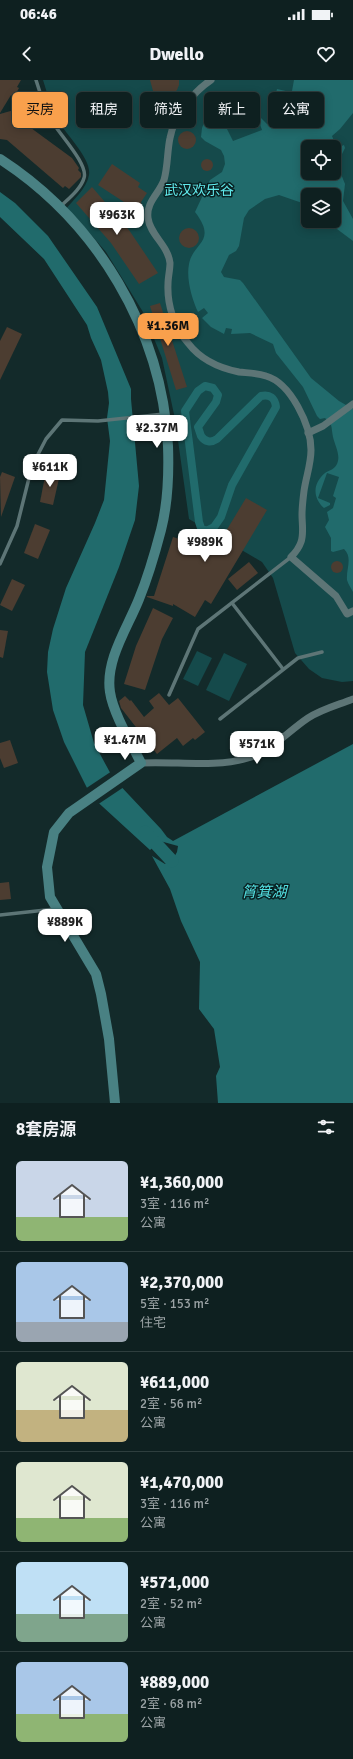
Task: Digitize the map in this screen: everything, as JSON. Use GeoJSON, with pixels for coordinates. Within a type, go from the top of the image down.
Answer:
{"type":"FeatureCollection","features":[{"type":"Feature","properties":{"kind":"street"},"geometry":{"type":"LineString","coordinates":[[211,80],[194,94],[174,126],[170,137],[164,178],[151,201],[148,210],[150,227],[168,252],[170,262],[168,283],[170,307],[177,327],[183,337],[203,358],[227,369],[268,376],[280,384],[297,405],[308,433],[311,454],[303,500],[302,538],[299,547],[291,557],[336,596],[347,614],[353,611]]}},
{"type":"Feature","properties":{"kind":"street"},"geometry":{"type":"LineString","coordinates":[[0,159],[60,207],[100,256],[130,302],[154,364],[165,414],[169,476],[166,508],[144,586],[113,659],[109,676],[110,692],[114,705],[141,763]]}},
{"type":"Feature","properties":{"kind":"street"},"geometry":{"type":"LineString","coordinates":[[308,433],[326,424],[353,404]]}},
{"type":"Feature","properties":{"kind":"street"},"geometry":{"type":"LineString","coordinates":[[115,1103],[109,1039],[102,994],[96,974],[50,897],[48,868],[54,832],[60,823],[80,804],[141,763],[206,763],[247,759],[275,745],[315,714],[353,699]]}},
{"type":"Feature","properties":{"kind":"lane"},"geometry":{"type":"LineString","coordinates":[[36,80],[50,119],[79,158],[85,173],[83,181],[60,207]]}},
{"type":"Feature","properties":{"kind":"lane"},"geometry":{"type":"LineString","coordinates":[[0,564],[17,526],[32,466],[46,439],[62,420],[98,421],[165,414]]}},
{"type":"Feature","properties":{"kind":"lane"},"geometry":{"type":"LineString","coordinates":[[169,695],[198,629],[291,557]]}},
{"type":"Feature","properties":{"kind":"lane"},"geometry":{"type":"LineString","coordinates":[[232,603],[283,669]]}},
{"type":"Feature","properties":{"kind":"lane"},"geometry":{"type":"LineString","coordinates":[[220,719],[298,658],[322,652]]}},
{"type":"Feature","properties":{"kind":"lane"},"geometry":{"type":"LineString","coordinates":[[0,915],[56,909]]}},
{"type":"Feature","properties":{"kind":"green space","name":"武汉欢乐谷"},"geometry":{"type":"Polygon","coordinates":[[[43,80],[353,80],[353,681],[342,682],[322,678],[309,669],[295,653],[273,578],[262,562],[189,519],[175,419],[162,358],[143,312],[106,252],[80,222],[65,210],[86,185],[89,169],[83,155],[64,128],[68,128],[68,92],[47,92],[43,80]]]}},
{"type":"Feature","properties":{"kind":"green space"},"geometry":{"type":"Polygon","coordinates":[[[197,651],[212,658],[198,686],[183,679],[197,651]]]}},
{"type":"Feature","properties":{"kind":"green space"},"geometry":{"type":"Polygon","coordinates":[[[224,653],[247,664],[229,701],[206,690],[224,653]]]}},
{"type":"Feature","properties":{"kind":"water"},"geometry":{"type":"Polygon","coordinates":[[[294,80],[353,80],[353,113],[332,136],[334,140],[301,140],[301,180],[341,180],[341,174],[345,184],[343,201],[353,219],[353,241],[336,228],[341,228],[341,188],[301,188],[301,203],[279,195],[265,199],[249,210],[244,218],[239,246],[236,251],[229,255],[221,272],[224,277],[240,280],[243,283],[311,378],[339,401],[353,409],[353,592],[347,580],[349,560],[347,552],[344,549],[333,552],[331,551],[331,538],[325,527],[329,520],[327,512],[333,508],[336,498],[333,496],[339,477],[327,473],[318,498],[330,503],[330,505],[324,508],[320,504],[316,495],[316,486],[321,477],[334,468],[338,461],[338,454],[331,425],[325,418],[320,419],[317,416],[303,387],[276,353],[273,344],[250,333],[231,334],[232,329],[226,328],[224,334],[211,327],[202,318],[208,313],[204,308],[198,312],[192,295],[188,276],[191,257],[204,236],[202,222],[195,212],[210,180],[222,172],[225,164],[224,156],[221,150],[201,137],[204,123],[204,128],[226,128],[233,141],[262,130],[260,117],[267,124],[268,123],[268,128],[324,128],[324,92],[290,92],[292,91],[294,80]]]}},
{"type":"Feature","properties":{"kind":"water"},"geometry":{"type":"Polygon","coordinates":[[[277,89],[290,92],[276,92],[277,89]]]}},
{"type":"Feature","properties":{"kind":"water"},"geometry":{"type":"Polygon","coordinates":[[[344,145],[345,148],[341,156],[341,146],[344,145]]]}},
{"type":"Feature","properties":{"kind":"water","name":"筲箕湖"},"geometry":{"type":"Polygon","coordinates":[[[0,192],[15,203],[48,236],[97,307],[131,389],[139,486],[135,520],[119,567],[85,652],[83,705],[94,743],[113,778],[167,837],[173,841],[353,744],[353,1103],[218,1103],[216,1076],[220,1067],[214,1029],[199,1009],[200,962],[181,921],[170,889],[152,856],[165,864],[172,861],[177,852],[178,846],[160,841],[150,850],[91,796],[64,742],[53,710],[47,672],[48,652],[53,629],[66,588],[104,500],[110,441],[107,418],[109,403],[108,392],[101,360],[87,325],[44,259],[0,217],[0,192]]]}},
{"type":"Feature","properties":{"kind":"pier"},"geometry":{"type":"Polygon","coordinates":[[[112,771],[124,787],[97,805],[90,798],[85,789],[112,771]]]}},
{"type":"Feature","properties":{"kind":"building"},"geometry":{"type":"Polygon","coordinates":[[[0,80],[21,80],[17,87],[19,88],[17,92],[12,92],[12,96],[11,95],[0,113],[0,80]]]}},
{"type":"Feature","properties":{"kind":"building"},"geometry":{"type":"Polygon","coordinates":[[[150,80],[179,80],[179,85],[175,92],[153,91],[150,80]]]}},
{"type":"Feature","properties":{"kind":"building"},"geometry":{"type":"Polygon","coordinates":[[[12,111],[12,128],[31,128],[72,158],[79,168],[78,170],[81,173],[81,177],[69,189],[65,186],[63,188],[7,140],[0,139],[0,114],[12,111]]]}},
{"type":"Feature","properties":{"kind":"building"},"geometry":{"type":"Polygon","coordinates":[[[183,131],[191,131],[196,136],[194,147],[191,149],[183,149],[178,144],[178,136],[183,131]]]}},
{"type":"Feature","properties":{"kind":"building"},"geometry":{"type":"Polygon","coordinates":[[[205,159],[209,159],[213,165],[209,171],[205,171],[201,167],[201,163],[205,159]]]}},
{"type":"Feature","properties":{"kind":"building"},"geometry":{"type":"Polygon","coordinates":[[[112,164],[140,183],[138,187],[147,193],[141,202],[143,209],[138,215],[133,216],[127,213],[127,204],[98,185],[112,164]]]}},
{"type":"Feature","properties":{"kind":"building"},"geometry":{"type":"Polygon","coordinates":[[[92,187],[129,230],[158,273],[139,284],[111,243],[76,203],[92,187]]]}},
{"type":"Feature","properties":{"kind":"building"},"geometry":{"type":"Polygon","coordinates":[[[189,228],[196,231],[199,238],[196,245],[189,248],[182,245],[179,238],[182,231],[189,228]]]}},
{"type":"Feature","properties":{"kind":"building"},"geometry":{"type":"Polygon","coordinates":[[[160,303],[187,387],[176,390],[150,306],[160,303]]]}},
{"type":"Feature","properties":{"kind":"building"},"geometry":{"type":"Polygon","coordinates":[[[7,327],[22,334],[0,380],[0,341],[7,327]]]}},
{"type":"Feature","properties":{"kind":"building"},"geometry":{"type":"Polygon","coordinates":[[[46,471],[60,474],[53,505],[40,502],[46,471]]]}},
{"type":"Feature","properties":{"kind":"building"},"geometry":{"type":"Polygon","coordinates":[[[2,472],[15,477],[1,517],[0,477],[2,472]]]}},
{"type":"Feature","properties":{"kind":"building"},"geometry":{"type":"Polygon","coordinates":[[[246,498],[267,510],[211,604],[205,600],[195,617],[173,604],[173,606],[147,597],[154,596],[173,537],[192,543],[194,539],[217,546],[246,498]]]}},
{"type":"Feature","properties":{"kind":"building"},"geometry":{"type":"Polygon","coordinates":[[[35,524],[50,530],[38,559],[24,553],[35,524]]]}},
{"type":"Feature","properties":{"kind":"building"},"geometry":{"type":"Polygon","coordinates":[[[335,561],[339,561],[343,567],[339,573],[335,573],[331,569],[331,565],[335,561]]]}},
{"type":"Feature","properties":{"kind":"building"},"geometry":{"type":"Polygon","coordinates":[[[249,562],[258,573],[237,590],[228,579],[249,562]]]}},
{"type":"Feature","properties":{"kind":"building"},"geometry":{"type":"Polygon","coordinates":[[[12,579],[25,585],[12,611],[0,605],[12,579]]]}},
{"type":"Feature","properties":{"kind":"building"},"geometry":{"type":"Polygon","coordinates":[[[153,608],[173,618],[162,639],[145,690],[124,684],[136,646],[153,608]]]}},
{"type":"Feature","properties":{"kind":"building"},"geometry":{"type":"Polygon","coordinates":[[[0,630],[8,631],[3,658],[0,657],[0,630]]]}},
{"type":"Feature","properties":{"kind":"building"},"geometry":{"type":"Polygon","coordinates":[[[159,693],[169,705],[178,698],[205,732],[195,740],[193,738],[183,746],[177,738],[157,754],[121,708],[119,701],[125,696],[130,701],[131,700],[144,717],[154,708],[149,701],[159,693]]]}},
{"type":"Feature","properties":{"kind":"building"},"geometry":{"type":"Polygon","coordinates":[[[10,740],[18,763],[4,768],[0,758],[0,743],[10,740]]]}},
{"type":"Feature","properties":{"kind":"building"},"geometry":{"type":"Polygon","coordinates":[[[9,882],[11,899],[0,900],[0,883],[9,882]]]}},
{"type":"Feature","properties":{"kind":"waterway"},"geometry":{"type":"LineString","coordinates":[[205,386],[213,388],[218,395],[216,402],[198,427],[204,440],[213,441],[217,439],[261,396],[272,397],[276,407],[232,485],[221,517],[214,527],[206,531],[201,528],[199,522],[185,411],[198,391],[205,386]]}},
{"type":"Feature","properties":{"kind":"waterway"},"geometry":{"type":"LineString","coordinates":[[145,832],[172,861]]}}]}
